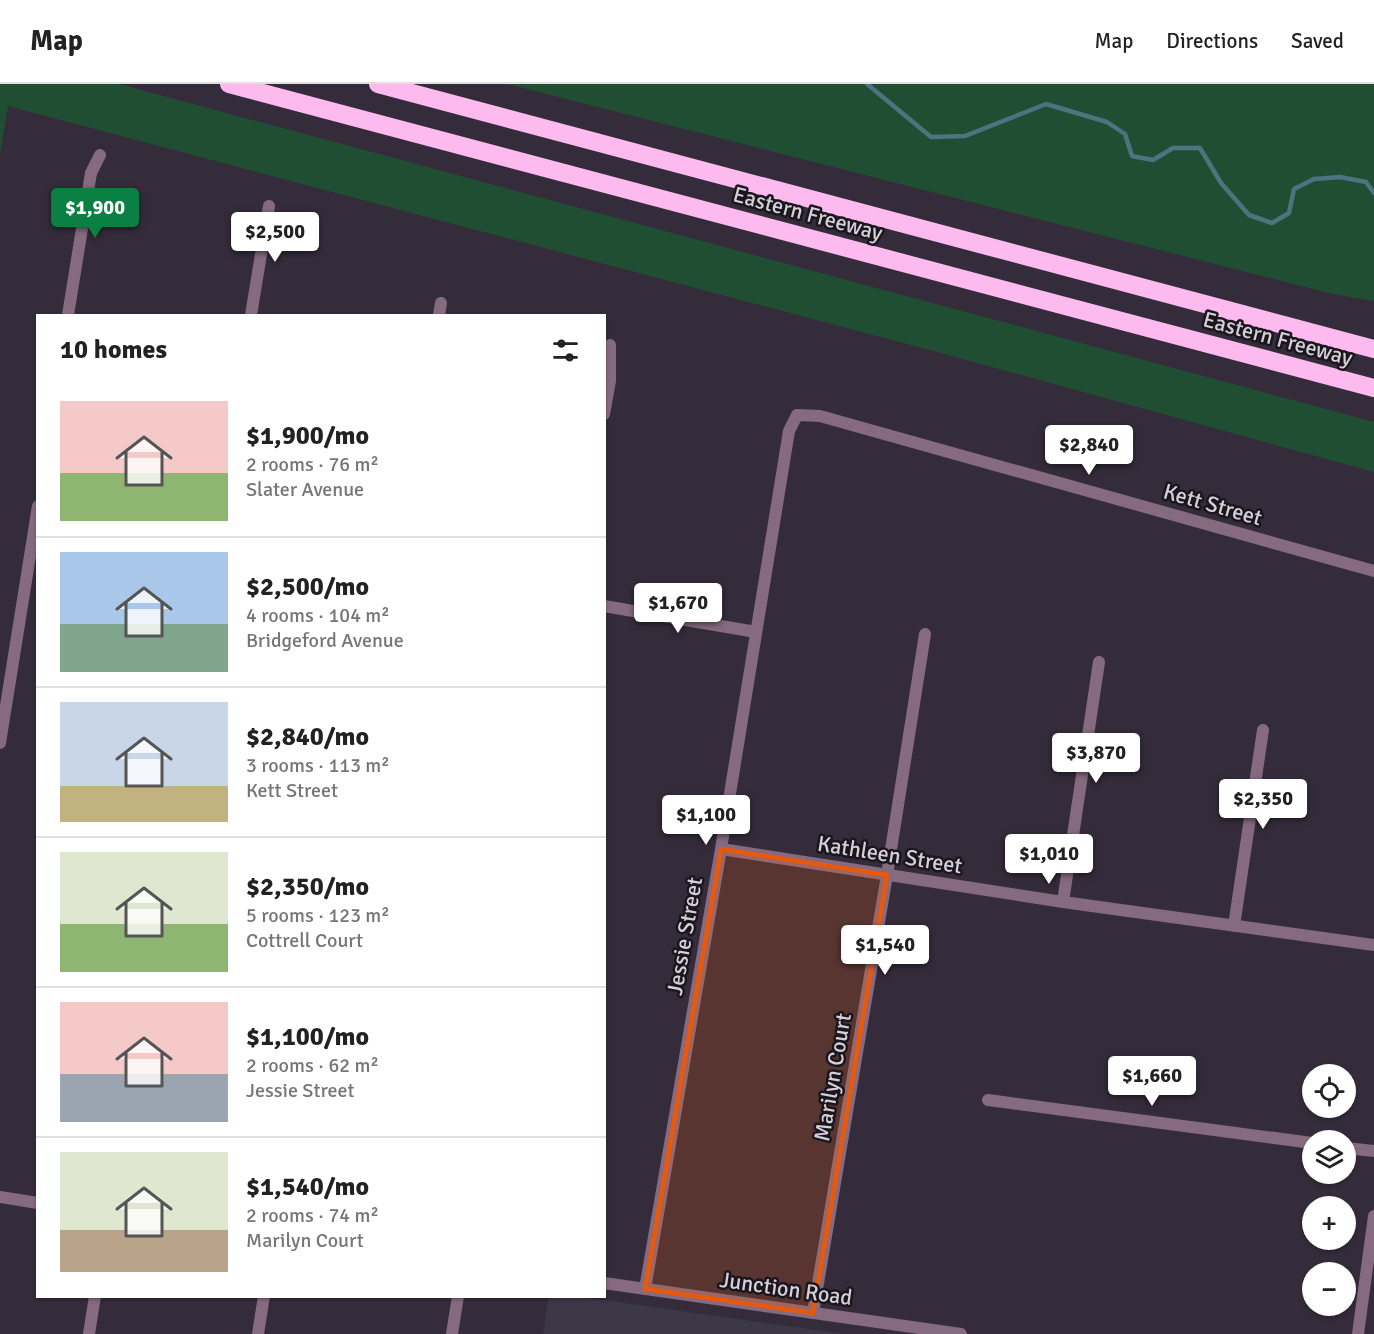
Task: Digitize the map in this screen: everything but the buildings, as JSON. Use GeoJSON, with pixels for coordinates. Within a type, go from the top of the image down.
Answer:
{"type":"FeatureCollection","features":[{"type":"Feature","properties":{"kind":"highway","name":"Eastern Freeway"},"geometry":{"type":"LineString","coordinates":[[229,84],[1374,388]]}},
{"type":"Feature","properties":{"kind":"highway","name":"Eastern Freeway"},"geometry":{"type":"LineString","coordinates":[[378,84],[1374,350]]}},
{"type":"Feature","properties":{"kind":"street"},"geometry":{"type":"LineString","coordinates":[[68,314],[91,173],[100,155]]}},
{"type":"Feature","properties":{"kind":"street"},"geometry":{"type":"LineString","coordinates":[[251,314],[269,206]]}},
{"type":"Feature","properties":{"kind":"street"},"geometry":{"type":"LineString","coordinates":[[606,403],[610,381],[610,345]]}},
{"type":"Feature","properties":{"kind":"street","name":"Kett Street"},"geometry":{"type":"LineString","coordinates":[[798,415],[820,416],[1374,572]]}},
{"type":"Feature","properties":{"kind":"street","name":"Jessie Street"},"geometry":{"type":"LineString","coordinates":[[645,1289],[721,849],[789,431],[798,415]]}},
{"type":"Feature","properties":{"kind":"street"},"geometry":{"type":"LineString","coordinates":[[0,743],[36,519]]}},
{"type":"Feature","properties":{"kind":"street"},"geometry":{"type":"LineString","coordinates":[[606,606],[756,632]]}},
{"type":"Feature","properties":{"kind":"street","name":"Marilyn Court"},"geometry":{"type":"LineString","coordinates":[[813,1313],[925,634]]}},
{"type":"Feature","properties":{"kind":"street"},"geometry":{"type":"LineString","coordinates":[[1063,902],[1099,662]]}},
{"type":"Feature","properties":{"kind":"street"},"geometry":{"type":"LineString","coordinates":[[1234,926],[1263,730]]}},
{"type":"Feature","properties":{"kind":"street","name":"Kathleen Street"},"geometry":{"type":"LineString","coordinates":[[721,849],[1063,902],[1374,945]]}},
{"type":"Feature","properties":{"kind":"street"},"geometry":{"type":"LineString","coordinates":[[988,1100],[1302,1142]]}},
{"type":"Feature","properties":{"kind":"street"},"geometry":{"type":"LineString","coordinates":[[1356,1149],[1374,1151]]}},
{"type":"Feature","properties":{"kind":"street"},"geometry":{"type":"LineString","coordinates":[[0,1197],[36,1203]]}},
{"type":"Feature","properties":{"kind":"street"},"geometry":{"type":"LineString","coordinates":[[1358,1334],[1374,1216]]}},
{"type":"Feature","properties":{"kind":"street","name":"Junction Road"},"geometry":{"type":"LineString","coordinates":[[606,1283],[961,1334]]}},
{"type":"Feature","properties":{"kind":"street"},"geometry":{"type":"LineString","coordinates":[[89,1334],[95,1298]]}},
{"type":"Feature","properties":{"kind":"street"},"geometry":{"type":"LineString","coordinates":[[258,1334],[264,1298]]}},
{"type":"Feature","properties":{"kind":"street"},"geometry":{"type":"LineString","coordinates":[[452,1334],[458,1298]]}},
{"type":"Feature","properties":{"kind":"highlighted area"},"geometry":{"type":"Polygon","coordinates":[[[721,849],[887,875],[813,1313],[645,1289],[721,849]]]}},
{"type":"Feature","properties":{"kind":"shaded area"},"geometry":{"type":"Polygon","coordinates":[[[549,1298],[589,1298],[844,1334],[543,1334],[549,1298]]]}},
{"type":"Feature","properties":{"kind":"green space"},"geometry":{"type":"Polygon","coordinates":[[[0,84],[119,84],[1374,422],[1374,472],[941,353],[8,106],[0,154],[0,84]]]}},
{"type":"Feature","properties":{"kind":"green space"},"geometry":{"type":"Polygon","coordinates":[[[507,84],[1374,84],[1374,301],[1333,294],[507,84]]]}},
{"type":"Feature","properties":{"kind":"waterway"},"geometry":{"type":"LineString","coordinates":[[867,84],[931,137],[965,136],[1046,104],[1107,122],[1125,134],[1132,156],[1153,160],[1173,148],[1200,148],[1221,183],[1249,215],[1272,223],[1289,213],[1294,189],[1314,179],[1340,177],[1366,182],[1374,193]]}}]}
